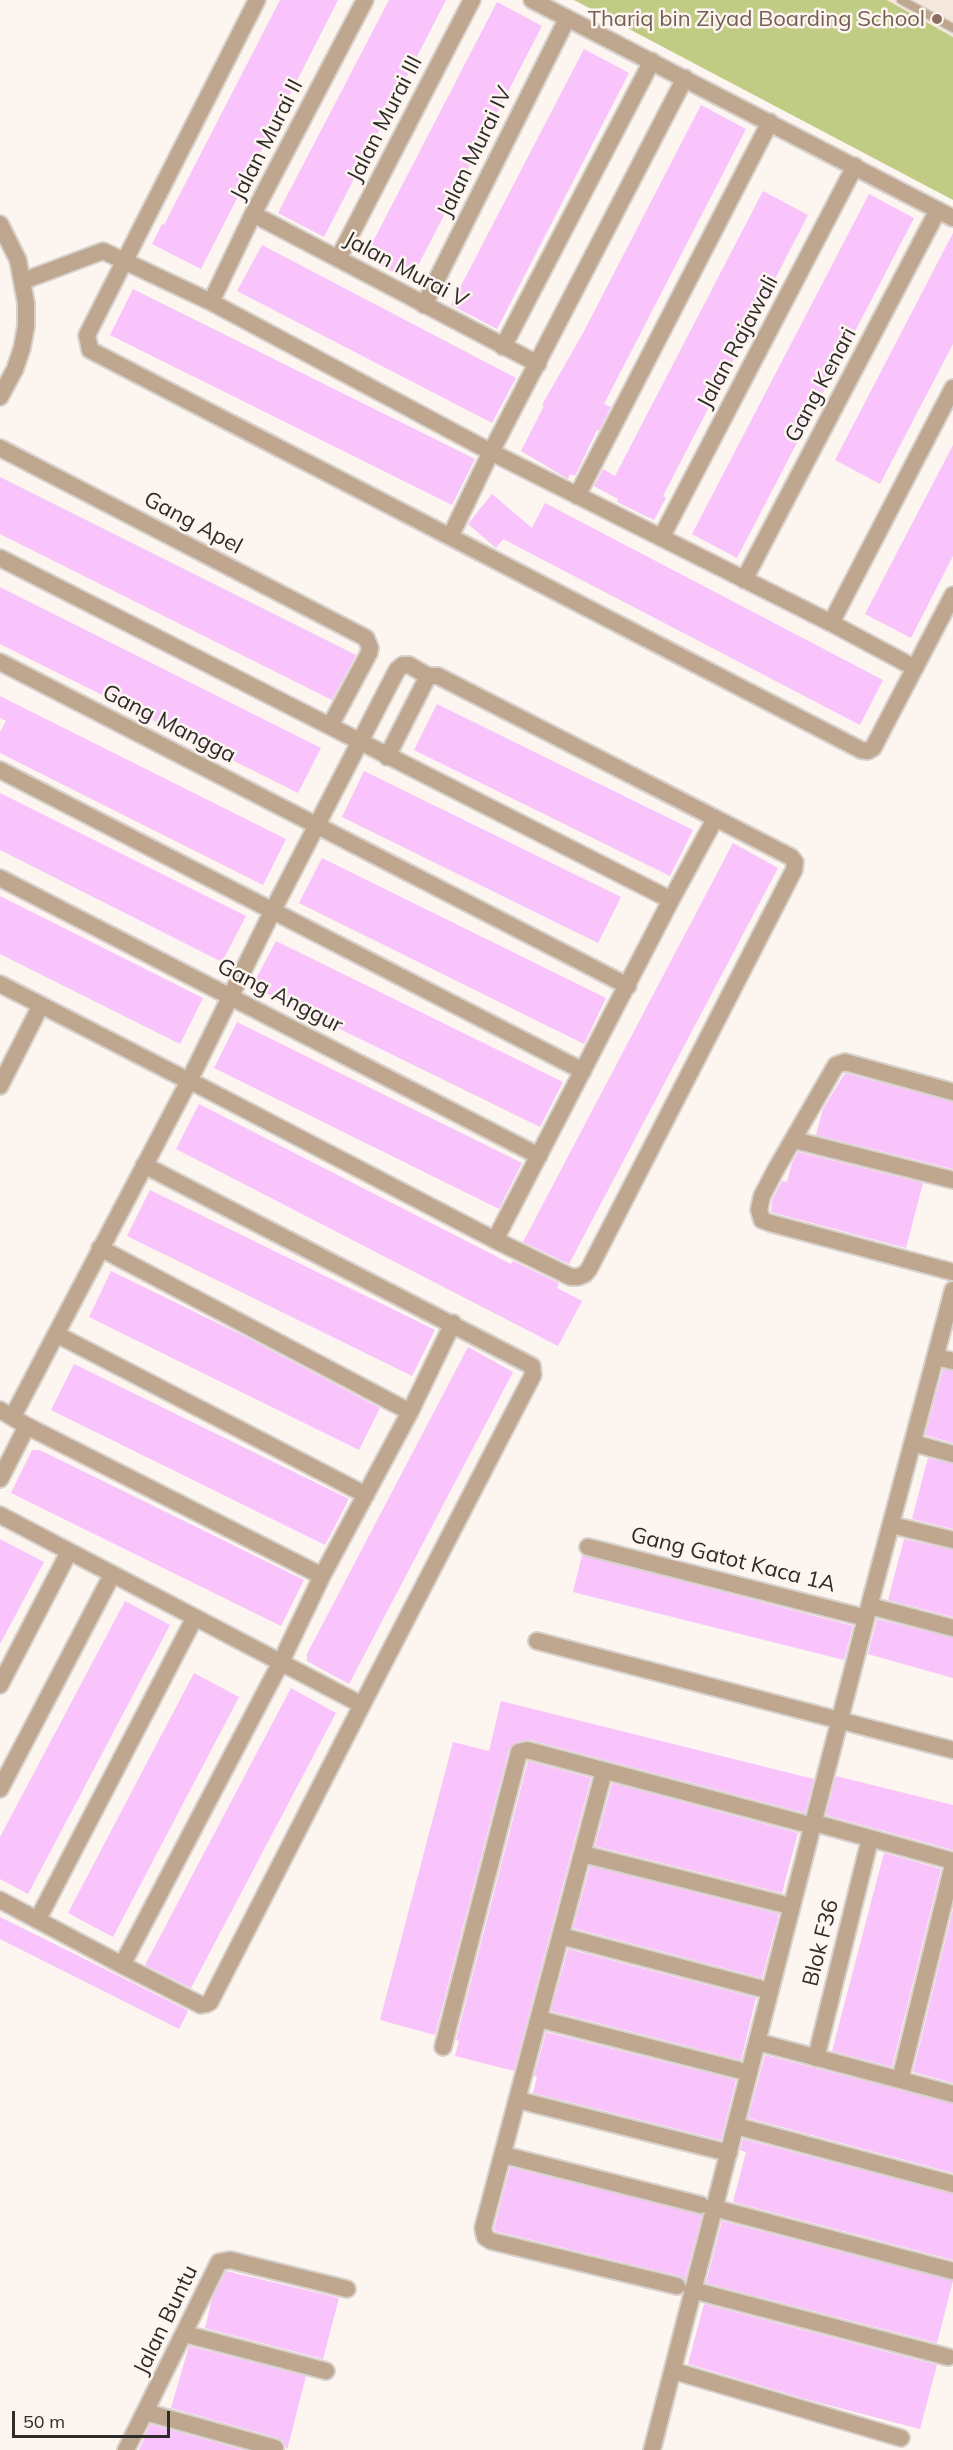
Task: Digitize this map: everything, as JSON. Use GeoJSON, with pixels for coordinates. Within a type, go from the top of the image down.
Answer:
{"type":"FeatureCollection","features":[{"type":"Feature","properties":{"kind":"street"},"geometry":{"type":"LineString","coordinates":[[257,0],[87,335],[90,350],[451,535],[861,750],[868,751],[873,748],[953,595]]}},
{"type":"Feature","properties":{"kind":"street","name":"Jalan Murai II"},"geometry":{"type":"LineString","coordinates":[[212,302],[253,214],[365,0]]}},
{"type":"Feature","properties":{"kind":"street","name":"Jalan Murai III"},"geometry":{"type":"LineString","coordinates":[[338,259],[472,0]]}},
{"type":"Feature","properties":{"kind":"street"},"geometry":{"type":"LineString","coordinates":[[532,0],[953,218]]}},
{"type":"Feature","properties":{"kind":"street","name":"Jalan Murai IV"},"geometry":{"type":"LineString","coordinates":[[424,305],[567,19]]}},
{"type":"Feature","properties":{"kind":"street"},"geometry":{"type":"LineString","coordinates":[[503,347],[652,62]]}},
{"type":"Feature","properties":{"kind":"street"},"geometry":{"type":"LineString","coordinates":[[451,535],[491,452],[685,78]]}},
{"type":"Feature","properties":{"kind":"street"},"geometry":{"type":"LineString","coordinates":[[577,496],[770,122]]}},
{"type":"Feature","properties":{"kind":"street","name":"Jalan Rajawali"},"geometry":{"type":"LineString","coordinates":[[661,538],[855,166]]}},
{"type":"Feature","properties":{"kind":"street","name":"Gang Kenari"},"geometry":{"type":"LineString","coordinates":[[744,580],[938,210]]}},
{"type":"Feature","properties":{"kind":"street","name":"Jalan Murai V"},"geometry":{"type":"LineString","coordinates":[[253,214],[538,364]]}},
{"type":"Feature","properties":{"kind":"street"},"geometry":{"type":"LineString","coordinates":[[0,224],[18,260],[23,281],[26,326],[15,369],[0,397]]}},
{"type":"Feature","properties":{"kind":"street"},"geometry":{"type":"LineString","coordinates":[[23,281],[103,251],[212,302],[491,452],[831,623],[915,668]]}},
{"type":"Feature","properties":{"kind":"street"},"geometry":{"type":"LineString","coordinates":[[831,623],[953,388]]}},
{"type":"Feature","properties":{"kind":"street","name":"Gang Apel"},"geometry":{"type":"LineString","coordinates":[[0,448],[366,638],[370,648],[369,653],[330,726]]}},
{"type":"Feature","properties":{"kind":"street"},"geometry":{"type":"LineString","coordinates":[[0,558],[670,900]]}},
{"type":"Feature","properties":{"kind":"street","name":"Gang Mangga"},"geometry":{"type":"LineString","coordinates":[[0,662],[628,986]]}},
{"type":"Feature","properties":{"kind":"street"},"geometry":{"type":"LineString","coordinates":[[0,984],[189,1081],[495,1240],[571,1277],[585,1274],[589,1269],[794,870],[795,862],[791,857],[438,676],[428,676],[409,665],[403,665],[397,670],[273,910],[189,1081],[56,1334],[7,1413],[27,1426],[322,1576]]}},
{"type":"Feature","properties":{"kind":"street"},"geometry":{"type":"LineString","coordinates":[[387,757],[428,676]]}},
{"type":"Feature","properties":{"kind":"street"},"geometry":{"type":"LineString","coordinates":[[0,770],[583,1071]]}},
{"type":"Feature","properties":{"kind":"street"},"geometry":{"type":"LineString","coordinates":[[495,1240],[628,986],[670,900],[715,819]]}},
{"type":"Feature","properties":{"kind":"street","name":"Gang Anggur"},"geometry":{"type":"LineString","coordinates":[[0,878],[231,995],[539,1156]]}},
{"type":"Feature","properties":{"kind":"street"},"geometry":{"type":"LineString","coordinates":[[0,1086],[41,1005]]}},
{"type":"Feature","properties":{"kind":"street"},"geometry":{"type":"LineString","coordinates":[[953,1092],[845,1062],[836,1065],[762,1196],[760,1216],[762,1221],[953,1272]]}},
{"type":"Feature","properties":{"kind":"street"},"geometry":{"type":"LineString","coordinates":[[794,1140],[953,1180]]}},
{"type":"Feature","properties":{"kind":"street"},"geometry":{"type":"LineString","coordinates":[[0,1900],[201,2005],[210,2002],[533,1375],[532,1366],[526,1362],[144,1165]]}},
{"type":"Feature","properties":{"kind":"street"},"geometry":{"type":"LineString","coordinates":[[100,1248],[410,1412]]}},
{"type":"Feature","properties":{"kind":"street"},"geometry":{"type":"LineString","coordinates":[[652,2450],[674,2371],[685,2288],[707,2206],[729,2153],[758,2042],[808,1823],[840,1721],[953,1290]]}},
{"type":"Feature","properties":{"kind":"street"},"geometry":{"type":"LineString","coordinates":[[122,1965],[280,1664],[322,1576],[410,1412],[453,1323]]}},
{"type":"Feature","properties":{"kind":"street"},"geometry":{"type":"LineString","coordinates":[[56,1334],[366,1495]]}},
{"type":"Feature","properties":{"kind":"street"},"geometry":{"type":"LineString","coordinates":[[936,1357],[953,1361]]}},
{"type":"Feature","properties":{"kind":"street"},"geometry":{"type":"LineString","coordinates":[[0,1479],[27,1426]]}},
{"type":"Feature","properties":{"kind":"street"},"geometry":{"type":"LineString","coordinates":[[913,1443],[953,1454]]}},
{"type":"Feature","properties":{"kind":"street"},"geometry":{"type":"LineString","coordinates":[[0,1515],[280,1664],[362,1705]]}},
{"type":"Feature","properties":{"kind":"street"},"geometry":{"type":"LineString","coordinates":[[892,1525],[953,1540]]}},
{"type":"Feature","properties":{"kind":"street","name":"Gang Gatot Kaca 1A"},"geometry":{"type":"LineString","coordinates":[[588,1547],[868,1612],[953,1628]]}},
{"type":"Feature","properties":{"kind":"street"},"geometry":{"type":"LineString","coordinates":[[0,1685],[69,1552]]}},
{"type":"Feature","properties":{"kind":"street"},"geometry":{"type":"LineString","coordinates":[[0,1789],[112,1575]]}},
{"type":"Feature","properties":{"kind":"street"},"geometry":{"type":"LineString","coordinates":[[38,1919],[194,1618]]}},
{"type":"Feature","properties":{"kind":"street"},"geometry":{"type":"LineString","coordinates":[[537,1641],[953,1750]]}},
{"type":"Feature","properties":{"kind":"street"},"geometry":{"type":"LineString","coordinates":[[443,2047],[519,1752],[527,1750],[870,1839],[953,1863],[900,2080]]}},
{"type":"Feature","properties":{"kind":"street"},"geometry":{"type":"LineString","coordinates":[[604,1771],[483,2228],[485,2237],[491,2241],[685,2288],[948,2357]]}},
{"type":"Feature","properties":{"kind":"street","name":"Blok F36"},"geometry":{"type":"LineString","coordinates":[[816,2058],[870,1839]]}},
{"type":"Feature","properties":{"kind":"street"},"geometry":{"type":"LineString","coordinates":[[583,1854],[782,1904]]}},
{"type":"Feature","properties":{"kind":"street"},"geometry":{"type":"LineString","coordinates":[[561,1936],[759,1988]]}},
{"type":"Feature","properties":{"kind":"street"},"geometry":{"type":"LineString","coordinates":[[539,2019],[738,2070]]}},
{"type":"Feature","properties":{"kind":"street"},"geometry":{"type":"LineString","coordinates":[[758,2042],[953,2094]]}},
{"type":"Feature","properties":{"kind":"street"},"geometry":{"type":"LineString","coordinates":[[518,2100],[729,2153]]}},
{"type":"Feature","properties":{"kind":"street"},"geometry":{"type":"LineString","coordinates":[[736,2126],[953,2184]]}},
{"type":"Feature","properties":{"kind":"street"},"geometry":{"type":"LineString","coordinates":[[504,2155],[953,2271]]}},
{"type":"Feature","properties":{"kind":"street","name":"Jalan Buntu"},"geometry":{"type":"LineString","coordinates":[[126,2450],[219,2262],[223,2260],[347,2289]]}},
{"type":"Feature","properties":{"kind":"street"},"geometry":{"type":"LineString","coordinates":[[185,2334],[326,2371]]}},
{"type":"Feature","properties":{"kind":"street"},"geometry":{"type":"LineString","coordinates":[[674,2371],[901,2438]]}},
{"type":"Feature","properties":{"kind":"street"},"geometry":{"type":"LineString","coordinates":[[145,2412],[275,2448]]}},
{"type":"Feature","properties":{"kind":"lane"},"geometry":{"type":"LineString","coordinates":[[906,1],[953,28]]}},
{"type":"Feature","properties":{"kind":"shaded area","name":"Thariq bin Ziyad Boarding School"},"geometry":{"type":"Polygon","coordinates":[[[887,0],[953,0],[953,37],[887,0]]]}},
{"type":"Feature","properties":{"kind":"green space"},"geometry":{"type":"Polygon","coordinates":[[[574,0],[887,0],[953,37],[953,200],[574,0]]]}},
{"type":"Feature","properties":{"kind":"building"},"geometry":{"type":"Polygon","coordinates":[[[280,0],[338,0],[201,269],[152,244],[162,224],[164,225],[280,0]]]}},
{"type":"Feature","properties":{"kind":"building"},"geometry":{"type":"Polygon","coordinates":[[[389,0],[446,0],[324,237],[278,213],[389,0]]]}},
{"type":"Feature","properties":{"kind":"building"},"geometry":{"type":"Polygon","coordinates":[[[497,2],[542,26],[410,281],[365,257],[497,2]]]}},
{"type":"Feature","properties":{"kind":"building"},"geometry":{"type":"Polygon","coordinates":[[[584,49],[629,73],[497,329],[451,305],[584,49]]]}},
{"type":"Feature","properties":{"kind":"building"},"geometry":{"type":"Polygon","coordinates":[[[701,105],[746,129],[604,404],[611,407],[599,431],[597,430],[575,476],[570,474],[568,479],[521,451],[544,406],[542,405],[583,333],[701,105]]]}},
{"type":"Feature","properties":{"kind":"building"},"geometry":{"type":"Polygon","coordinates":[[[763,191],[808,215],[663,496],[666,498],[654,520],[617,502],[618,499],[594,486],[603,469],[615,476],[763,191]]]}},
{"type":"Feature","properties":{"kind":"building"},"geometry":{"type":"Polygon","coordinates":[[[869,194],[914,218],[737,558],[692,534],[869,194]]]}},
{"type":"Feature","properties":{"kind":"building"},"geometry":{"type":"Polygon","coordinates":[[[953,233],[953,344],[880,484],[835,460],[953,233]]]}},
{"type":"Feature","properties":{"kind":"building"},"geometry":{"type":"Polygon","coordinates":[[[262,245],[516,378],[492,423],[237,291],[262,245]]]}},
{"type":"Feature","properties":{"kind":"building"},"geometry":{"type":"Polygon","coordinates":[[[133,289],[475,459],[452,505],[110,335],[133,289]]]}},
{"type":"Feature","properties":{"kind":"building"},"geometry":{"type":"Polygon","coordinates":[[[953,445],[953,556],[911,638],[865,614],[953,445]]]}},
{"type":"Feature","properties":{"kind":"building"},"geometry":{"type":"Polygon","coordinates":[[[0,477],[356,655],[332,700],[0,534],[0,477]]]}},
{"type":"Feature","properties":{"kind":"building"},"geometry":{"type":"Polygon","coordinates":[[[492,494],[532,528],[545,503],[883,680],[860,725],[503,539],[496,548],[468,524],[492,494]]]}},
{"type":"Feature","properties":{"kind":"building"},"geometry":{"type":"Polygon","coordinates":[[[0,587],[321,748],[298,793],[0,644],[0,587]]]}},
{"type":"Feature","properties":{"kind":"building"},"geometry":{"type":"Polygon","coordinates":[[[0,696],[286,839],[263,885],[0,753],[0,732],[6,721],[0,718],[0,696]]]}},
{"type":"Feature","properties":{"kind":"building"},"geometry":{"type":"Polygon","coordinates":[[[437,704],[693,830],[670,876],[414,750],[437,704]]]}},
{"type":"Feature","properties":{"kind":"building"},"geometry":{"type":"Polygon","coordinates":[[[364,771],[621,897],[598,943],[342,817],[364,771]]]}},
{"type":"Feature","properties":{"kind":"building"},"geometry":{"type":"Polygon","coordinates":[[[0,793],[246,916],[222,962],[0,850],[0,793]]]}},
{"type":"Feature","properties":{"kind":"building"},"geometry":{"type":"Polygon","coordinates":[[[733,843],[778,868],[569,1264],[523,1242],[733,843]]]}},
{"type":"Feature","properties":{"kind":"building"},"geometry":{"type":"Polygon","coordinates":[[[322,858],[606,998],[584,1044],[299,903],[322,858]]]}},
{"type":"Feature","properties":{"kind":"building"},"geometry":{"type":"Polygon","coordinates":[[[0,896],[203,998],[180,1044],[0,954],[0,896]]]}},
{"type":"Feature","properties":{"kind":"building"},"geometry":{"type":"Polygon","coordinates":[[[276,941],[563,1082],[540,1127],[252,986],[276,941]]]}},
{"type":"Feature","properties":{"kind":"building"},"geometry":{"type":"Polygon","coordinates":[[[237,1022],[522,1163],[499,1209],[214,1068],[237,1022]]]}},
{"type":"Feature","properties":{"kind":"building"},"geometry":{"type":"Polygon","coordinates":[[[845,1073],[953,1102],[953,1169],[816,1135],[823,1109],[845,1073]]]}},
{"type":"Feature","properties":{"kind":"building"},"geometry":{"type":"Polygon","coordinates":[[[199,1104],[511,1264],[513,1261],[559,1283],[557,1288],[582,1301],[558,1346],[176,1149],[199,1104]]]}},
{"type":"Feature","properties":{"kind":"building"},"geometry":{"type":"Polygon","coordinates":[[[798,1152],[923,1183],[906,1248],[771,1212],[772,1200],[782,1181],[787,1182],[792,1163],[798,1152]]]}},
{"type":"Feature","properties":{"kind":"building"},"geometry":{"type":"Polygon","coordinates":[[[150,1190],[435,1330],[412,1376],[127,1236],[150,1190]]]}},
{"type":"Feature","properties":{"kind":"building"},"geometry":{"type":"Polygon","coordinates":[[[111,1271],[246,1337],[380,1408],[359,1450],[89,1317],[111,1271]]]}},
{"type":"Feature","properties":{"kind":"building"},"geometry":{"type":"Polygon","coordinates":[[[468,1347],[513,1372],[349,1684],[307,1661],[307,1654],[468,1347]]]}},
{"type":"Feature","properties":{"kind":"building"},"geometry":{"type":"Polygon","coordinates":[[[74,1364],[349,1499],[325,1545],[51,1410],[74,1364]]]}},
{"type":"Feature","properties":{"kind":"building"},"geometry":{"type":"Polygon","coordinates":[[[943,1369],[953,1371],[953,1443],[925,1435],[943,1369]]]}},
{"type":"Feature","properties":{"kind":"building"},"geometry":{"type":"Polygon","coordinates":[[[32,1450],[39,1450],[50,1455],[304,1580],[281,1626],[11,1493],[32,1450]]]}},
{"type":"Feature","properties":{"kind":"building"},"geometry":{"type":"Polygon","coordinates":[[[928,1458],[953,1464],[953,1529],[912,1519],[928,1458]]]}},
{"type":"Feature","properties":{"kind":"building"},"geometry":{"type":"Polygon","coordinates":[[[0,1539],[44,1562],[0,1644],[0,1539]]]}},
{"type":"Feature","properties":{"kind":"building"},"geometry":{"type":"Polygon","coordinates":[[[904,1539],[953,1550],[953,1617],[888,1600],[904,1539]]]}},
{"type":"Feature","properties":{"kind":"building"},"geometry":{"type":"Polygon","coordinates":[[[582,1555],[853,1626],[844,1660],[573,1592],[582,1555]]]}},
{"type":"Feature","properties":{"kind":"building"},"geometry":{"type":"Polygon","coordinates":[[[125,1601],[170,1625],[28,1894],[0,1879],[0,1837],[125,1601]]]}},
{"type":"Feature","properties":{"kind":"building"},"geometry":{"type":"Polygon","coordinates":[[[877,1619],[953,1638],[953,1678],[868,1654],[877,1619]]]}},
{"type":"Feature","properties":{"kind":"building"},"geometry":{"type":"Polygon","coordinates":[[[194,1673],[239,1697],[113,1937],[68,1913],[194,1673]]]}},
{"type":"Feature","properties":{"kind":"building"},"geometry":{"type":"Polygon","coordinates":[[[291,1688],[336,1713],[191,1988],[145,1965],[291,1688]]]}},
{"type":"Feature","properties":{"kind":"building"},"geometry":{"type":"Polygon","coordinates":[[[501,1701],[814,1779],[805,1813],[530,1740],[516,1742],[509,1749],[435,2035],[380,2020],[453,1742],[489,1751],[501,1701]]]}},
{"type":"Feature","properties":{"kind":"building"},"geometry":{"type":"Polygon","coordinates":[[[528,1761],[591,1778],[514,2071],[455,2056],[459,2041],[456,2040],[528,1761]]]}},
{"type":"Feature","properties":{"kind":"building"},"geometry":{"type":"Polygon","coordinates":[[[836,1776],[953,1805],[953,1850],[826,1815],[836,1776]]]}},
{"type":"Feature","properties":{"kind":"building"},"geometry":{"type":"Polygon","coordinates":[[[612,1783],[798,1833],[782,1893],[595,1846],[612,1783]]]}},
{"type":"Feature","properties":{"kind":"building"},"geometry":{"type":"Polygon","coordinates":[[[884,1853],[941,1869],[892,2067],[832,2051],[884,1853]]]}},
{"type":"Feature","properties":{"kind":"building"},"geometry":{"type":"Polygon","coordinates":[[[590,1866],[779,1914],[762,1978],[573,1928],[590,1866]]]}},
{"type":"Feature","properties":{"kind":"building"},"geometry":{"type":"Polygon","coordinates":[[[953,1909],[953,2083],[913,2072],[953,1909]]]}},
{"type":"Feature","properties":{"kind":"building"},"geometry":{"type":"Polygon","coordinates":[[[0,1917],[188,2011],[179,2029],[0,1939],[0,1917]]]}},
{"type":"Feature","properties":{"kind":"building"},"geometry":{"type":"Polygon","coordinates":[[[568,1949],[756,1998],[741,2060],[551,2011],[568,1949]]]}},
{"type":"Feature","properties":{"kind":"building"},"geometry":{"type":"Polygon","coordinates":[[[546,2032],[736,2080],[721,2140],[533,2093],[537,2077],[534,2076],[546,2032]]]}},
{"type":"Feature","properties":{"kind":"building"},"geometry":{"type":"Polygon","coordinates":[[[765,2055],[953,2104],[953,2173],[748,2118],[765,2055]]]}},
{"type":"Feature","properties":{"kind":"building"},"geometry":{"type":"Polygon","coordinates":[[[743,2139],[953,2194],[953,2260],[733,2202],[746,2152],[740,2150],[743,2139]]]}},
{"type":"Feature","properties":{"kind":"building"},"geometry":{"type":"Polygon","coordinates":[[[510,2167],[702,2215],[685,2280],[679,2276],[495,2231],[510,2167]]]}},
{"type":"Feature","properties":{"kind":"building"},"geometry":{"type":"Polygon","coordinates":[[[722,2221],[953,2281],[937,2343],[706,2283],[722,2221]]]}},
{"type":"Feature","properties":{"kind":"building"},"geometry":{"type":"Polygon","coordinates":[[[226,2271],[339,2298],[323,2359],[205,2328],[212,2299],[226,2271]]]}},
{"type":"Feature","properties":{"kind":"building"},"geometry":{"type":"Polygon","coordinates":[[[704,2304],[937,2365],[920,2429],[809,2400],[688,2364],[704,2304]]]}},
{"type":"Feature","properties":{"kind":"building"},"geometry":{"type":"Polygon","coordinates":[[[189,2346],[306,2376],[287,2450],[283,2441],[278,2438],[171,2408],[189,2346]]]}},
{"type":"Feature","properties":{"kind":"building"},"geometry":{"type":"Polygon","coordinates":[[[150,2424],[243,2450],[139,2450],[150,2424]]]}},
{"type":"Feature","properties":{"kind":"place","name":"Thariq bin Ziyad Boarding School"},"geometry":{"type":"Point","coordinates":[937,19]}}]}
